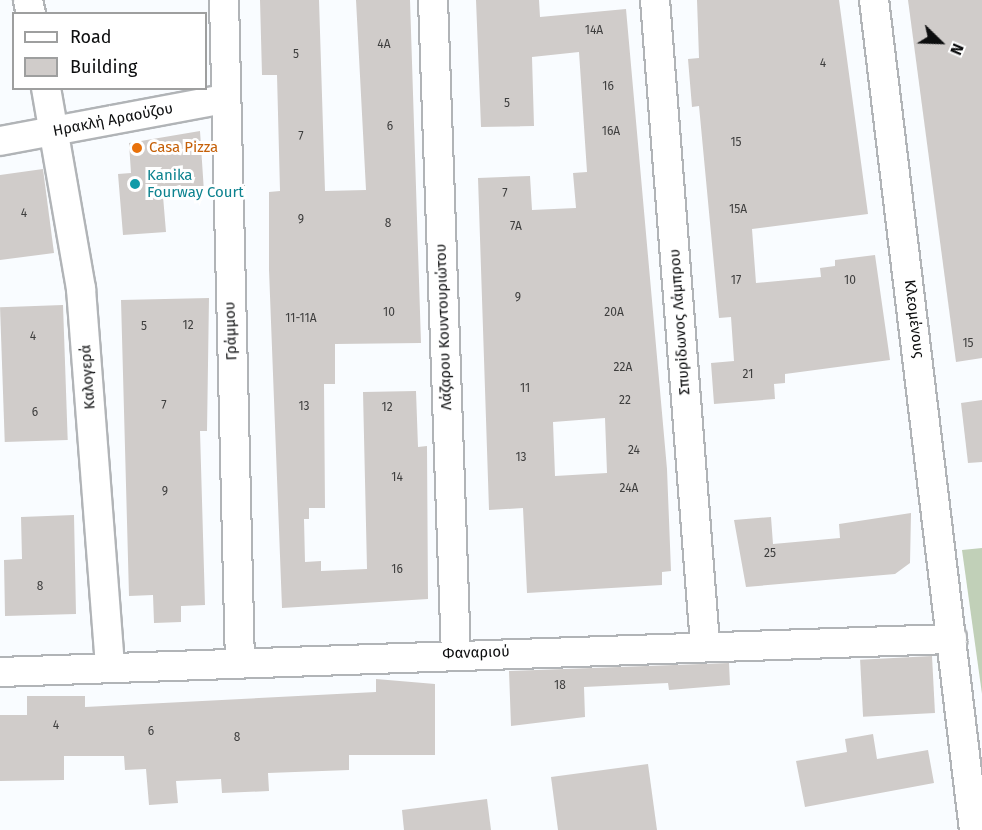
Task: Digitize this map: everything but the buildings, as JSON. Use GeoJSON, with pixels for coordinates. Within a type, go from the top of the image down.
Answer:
{"type":"FeatureCollection","features":[{"type":"Feature","properties":{"kind":"street","name":"Γράμμου"},"geometry":{"type":"LineString","coordinates":[[224,0],[240,662]]}},
{"type":"Feature","properties":{"kind":"street","name":"Λάζαρου Κουντουριώτου"},"geometry":{"type":"LineString","coordinates":[[433,0],[456,654]]}},
{"type":"Feature","properties":{"kind":"street","name":"Σπυρίδωνος Λάμπρου"},"geometry":{"type":"LineString","coordinates":[[655,0],[705,644]]}},
{"type":"Feature","properties":{"kind":"street","name":"Κλεομένους"},"geometry":{"type":"LineString","coordinates":[[874,0],[974,830]]}},
{"type":"Feature","properties":{"kind":"street","name":"Καλογερά"},"geometry":{"type":"LineString","coordinates":[[46,90],[81,289],[110,667]]}},
{"type":"Feature","properties":{"kind":"street","name":"Ηρακλή Αραούζου"},"geometry":{"type":"LineString","coordinates":[[0,141],[225,99]]}},
{"type":"Feature","properties":{"kind":"street","name":"Φαναριού"},"geometry":{"type":"LineString","coordinates":[[0,672],[705,644],[952,639]]}},
{"type":"Feature","properties":{"kind":"green space"},"geometry":{"type":"Polygon","coordinates":[[[982,548],[982,694],[962,550],[982,548]]]}},
{"type":"Feature","properties":{"kind":"place","name":"Casa Pizza"},"geometry":{"type":"Point","coordinates":[137,148]}},
{"type":"Feature","properties":{"kind":"place","name":"Kanika Fourway Court"},"geometry":{"type":"Point","coordinates":[135,184]}}]}
